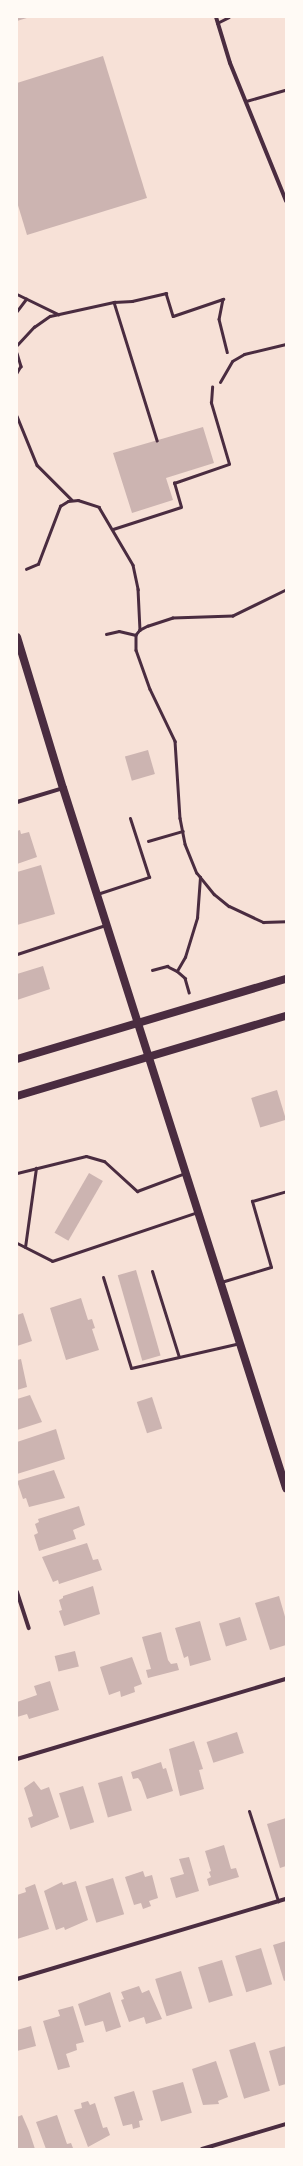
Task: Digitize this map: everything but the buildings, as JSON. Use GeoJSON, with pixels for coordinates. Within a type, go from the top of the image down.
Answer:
{"type":"FeatureCollection","features":[{"type":"Feature","properties":{"kind":"main road"},"geometry":{"type":"LineString","coordinates":[[17,637],[63,788],[286,1488]]}},
{"type":"Feature","properties":{"kind":"main road"},"geometry":{"type":"LineString","coordinates":[[17,1059],[286,979]]}},
{"type":"Feature","properties":{"kind":"main road"},"geometry":{"type":"LineString","coordinates":[[17,1096],[286,1016]]}},
{"type":"Feature","properties":{"kind":"street"},"geometry":{"type":"LineString","coordinates":[[216,17],[246,101],[286,201]]}},
{"type":"Feature","properties":{"kind":"street"},"geometry":{"type":"LineString","coordinates":[[17,802],[63,788]]}},
{"type":"Feature","properties":{"kind":"street"},"geometry":{"type":"LineString","coordinates":[[17,1592],[28,1628]]}},
{"type":"Feature","properties":{"kind":"street"},"geometry":{"type":"LineString","coordinates":[[17,1759],[286,1679]]}},
{"type":"Feature","properties":{"kind":"street"},"geometry":{"type":"LineString","coordinates":[[17,1979],[286,1899]]}},
{"type":"Feature","properties":{"kind":"street"},"geometry":{"type":"LineString","coordinates":[[202,2149],[286,2124]]}},
{"type":"Feature","properties":{"kind":"lane"},"geometry":{"type":"LineString","coordinates":[[217,23],[229,17]]}},
{"type":"Feature","properties":{"kind":"lane"},"geometry":{"type":"LineString","coordinates":[[246,101],[284,90]]}},
{"type":"Feature","properties":{"kind":"lane"},"geometry":{"type":"LineString","coordinates":[[220,382],[232,361],[244,354],[286,344]]}},
{"type":"Feature","properties":{"kind":"lane"},"geometry":{"type":"LineString","coordinates":[[97,894],[149,877],[130,818]]}},
{"type":"Feature","properties":{"kind":"lane"},"geometry":{"type":"LineString","coordinates":[[17,954],[107,924]]}},
{"type":"Feature","properties":{"kind":"lane"},"geometry":{"type":"LineString","coordinates":[[17,1173],[86,1156],[104,1161],[137,1191],[185,1173]]}},
{"type":"Feature","properties":{"kind":"lane"},"geometry":{"type":"LineString","coordinates":[[25,1247],[36,1168]]}},
{"type":"Feature","properties":{"kind":"lane"},"geometry":{"type":"LineString","coordinates":[[220,1283],[272,1267],[252,1201],[286,1190]]}},
{"type":"Feature","properties":{"kind":"lane"},"geometry":{"type":"LineString","coordinates":[[17,1243],[52,1261],[198,1212]]}},
{"type":"Feature","properties":{"kind":"lane"},"geometry":{"type":"LineString","coordinates":[[152,1271],[179,1357]]}},
{"type":"Feature","properties":{"kind":"lane"},"geometry":{"type":"LineString","coordinates":[[103,1277],[131,1368],[240,1343]]}},
{"type":"Feature","properties":{"kind":"lane"},"geometry":{"type":"LineString","coordinates":[[250,1811],[278,1901]]}},
{"type":"Feature","properties":{"kind":"path"},"geometry":{"type":"LineString","coordinates":[[17,294],[59,314]]}},
{"type":"Feature","properties":{"kind":"path"},"geometry":{"type":"LineString","coordinates":[[17,345],[42,321],[59,314],[114,302],[132,301],[166,294],[173,316],[223,299],[219,319],[228,352],[225,357]]}},
{"type":"Feature","properties":{"kind":"path"},"geometry":{"type":"LineString","coordinates":[[17,311],[26,299]]}},
{"type":"Feature","properties":{"kind":"path"},"geometry":{"type":"LineString","coordinates":[[114,302],[157,440]]}},
{"type":"Feature","properties":{"kind":"path"},"geometry":{"type":"LineString","coordinates":[[17,353],[21,366],[18,371]]}},
{"type":"Feature","properties":{"kind":"path"},"geometry":{"type":"LineString","coordinates":[[113,530],[182,507],[174,483],[229,464],[211,403],[212,384]]}},
{"type":"Feature","properties":{"kind":"path"},"geometry":{"type":"LineString","coordinates":[[17,416],[37,465],[72,501]]}},
{"type":"Feature","properties":{"kind":"path"},"geometry":{"type":"LineString","coordinates":[[26,569],[38,564],[60,506],[72,501],[88,501],[99,507],[133,565],[136,577],[140,630]]}},
{"type":"Feature","properties":{"kind":"path"},"geometry":{"type":"LineString","coordinates":[[286,590],[233,616],[173,618],[140,630],[136,635],[136,650],[141,666],[174,741],[182,831],[190,858],[200,876],[214,894],[245,915],[263,922],[286,921]]}},
{"type":"Feature","properties":{"kind":"path"},"geometry":{"type":"LineString","coordinates":[[106,634],[119,631],[136,635]]}},
{"type":"Feature","properties":{"kind":"path"},"geometry":{"type":"LineString","coordinates":[[138,844],[182,831]]}},
{"type":"Feature","properties":{"kind":"path"},"geometry":{"type":"LineString","coordinates":[[177,971],[185,957],[197,918],[200,876]]}},
{"type":"Feature","properties":{"kind":"path"},"geometry":{"type":"LineString","coordinates":[[152,970],[167,966],[177,971],[185,978],[189,992]]}}]}
